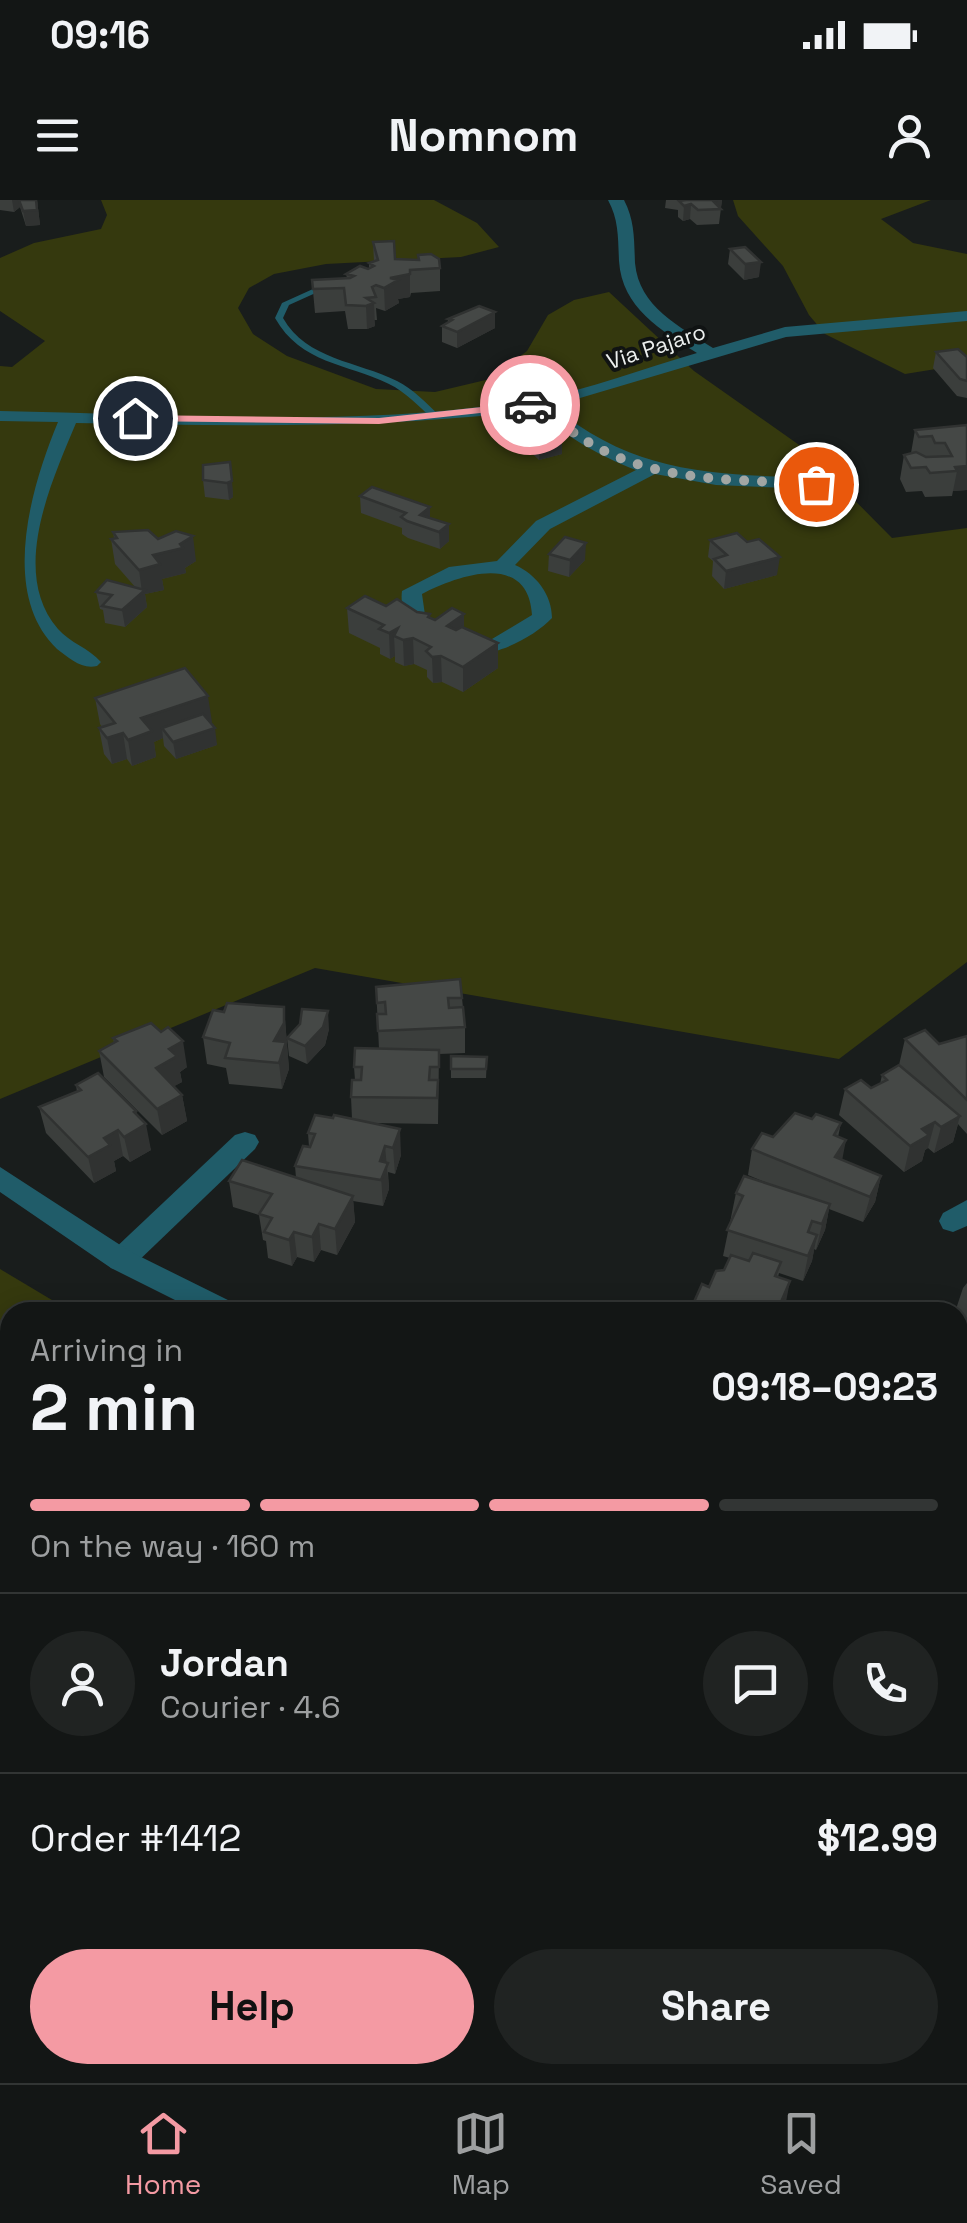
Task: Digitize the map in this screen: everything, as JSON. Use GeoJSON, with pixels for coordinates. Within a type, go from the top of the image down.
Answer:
{"type":"FeatureCollection","features":[{"type":"Feature","properties":{"kind":"street"},"geometry":{"type":"LineString","coordinates":[[616,200],[627,218],[630,290],[654,316],[710,352]]}},
{"type":"Feature","properties":{"kind":"street","name":"Via Pajaro"},"geometry":{"type":"LineString","coordinates":[[0,416],[320,422],[436,416],[540,404],[710,352],[810,328],[967,316]]}},
{"type":"Feature","properties":{"kind":"street"},"geometry":{"type":"LineString","coordinates":[[540,404],[580,438],[649,470],[734,482],[836,484]]}},
{"type":"Feature","properties":{"kind":"street"},"geometry":{"type":"LineString","coordinates":[[70,416],[32,517],[25,558],[33,598],[47,630],[90,662]]}},
{"type":"Feature","properties":{"kind":"street"},"geometry":{"type":"LineString","coordinates":[[504,565],[538,595],[542,618],[496,645],[470,648],[416,618],[410,601],[412,590],[443,576],[504,565],[543,526],[649,470]]}},
{"type":"Feature","properties":{"kind":"street"},"geometry":{"type":"LineString","coordinates":[[121,1260],[245,1142]]}},
{"type":"Feature","properties":{"kind":"street"},"geometry":{"type":"LineString","coordinates":[[0,1178],[121,1260],[205,1302]]}},
{"type":"Feature","properties":{"kind":"lane"},"geometry":{"type":"LineString","coordinates":[[316,291],[286,303],[278,318],[285,333],[299,346],[397,384],[436,416]]}},
{"type":"Feature","properties":{"kind":"green space"},"geometry":{"type":"Polygon","coordinates":[[[101,200],[434,200],[477,223],[499,247],[461,257],[326,264],[274,274],[249,288],[238,308],[253,334],[287,356],[376,389],[435,392],[490,379],[527,351],[548,315],[574,300],[609,292],[694,371],[802,447],[892,538],[967,528],[967,962],[839,1059],[315,968],[0,1099],[0,366],[12,367],[45,341],[0,311],[0,258],[34,243],[101,229],[107,215],[101,200]]]}},
{"type":"Feature","properties":{"kind":"green space"},"geometry":{"type":"Polygon","coordinates":[[[733,200],[931,200],[881,219],[913,243],[967,254],[967,364],[905,374],[825,334],[809,315],[783,266],[738,216],[733,200]]]}},
{"type":"Feature","properties":{"kind":"green space"},"geometry":{"type":"Polygon","coordinates":[[[0,1269],[55,1302],[0,1302],[0,1269]]]}},
{"type":"Feature","properties":{"kind":"building"},"geometry":{"type":"Polygon","coordinates":[[[19,200],[36,200],[37,210],[23,211],[19,200]]]}},
{"type":"Feature","properties":{"kind":"building"},"geometry":{"type":"Polygon","coordinates":[[[717,200],[713,201],[721,209],[698,210],[679,201],[717,200]]]}},
{"type":"Feature","properties":{"kind":"building"},"geometry":{"type":"Polygon","coordinates":[[[394,241],[395,259],[419,260],[418,255],[431,254],[439,259],[440,268],[410,270],[410,274],[390,278],[398,280],[384,288],[372,287],[376,297],[366,298],[374,303],[366,306],[346,305],[344,288],[313,289],[312,280],[350,278],[354,276],[346,274],[360,266],[374,266],[369,263],[378,260],[373,242],[394,241]]]}},
{"type":"Feature","properties":{"kind":"building"},"geometry":{"type":"Polygon","coordinates":[[[745,247],[761,262],[745,264],[730,249],[745,247]]]}},
{"type":"Feature","properties":{"kind":"building"},"geometry":{"type":"Polygon","coordinates":[[[479,306],[495,312],[457,332],[442,326],[452,320],[448,319],[479,306]]]}},
{"type":"Feature","properties":{"kind":"building"},"geometry":{"type":"Polygon","coordinates":[[[958,349],[967,357],[967,381],[960,379],[936,352],[958,349]]]}},
{"type":"Feature","properties":{"kind":"building"},"geometry":{"type":"Polygon","coordinates":[[[548,423],[562,437],[540,443],[525,429],[548,423]]]}},
{"type":"Feature","properties":{"kind":"building"},"geometry":{"type":"Polygon","coordinates":[[[967,425],[967,466],[955,467],[957,471],[930,473],[926,467],[911,468],[904,455],[916,452],[926,457],[952,456],[945,443],[935,443],[932,436],[919,437],[915,430],[967,425]]]}},
{"type":"Feature","properties":{"kind":"building"},"geometry":{"type":"Polygon","coordinates":[[[230,462],[232,481],[203,480],[203,465],[230,462]]]}},
{"type":"Feature","properties":{"kind":"building"},"geometry":{"type":"Polygon","coordinates":[[[372,487],[430,507],[420,515],[449,524],[439,532],[407,521],[401,517],[406,513],[360,496],[372,487]]]}},
{"type":"Feature","properties":{"kind":"building"},"geometry":{"type":"Polygon","coordinates":[[[148,530],[158,539],[176,531],[193,536],[180,544],[183,548],[153,555],[160,564],[139,570],[111,539],[117,538],[113,532],[148,530]]]}},
{"type":"Feature","properties":{"kind":"building"},"geometry":{"type":"Polygon","coordinates":[[[737,533],[747,542],[759,539],[780,557],[726,571],[714,559],[727,555],[710,540],[737,533]]]}},
{"type":"Feature","properties":{"kind":"building"},"geometry":{"type":"Polygon","coordinates":[[[565,537],[586,543],[570,560],[549,554],[565,537]]]}},
{"type":"Feature","properties":{"kind":"building"},"geometry":{"type":"Polygon","coordinates":[[[107,580],[145,590],[122,610],[102,606],[112,595],[96,592],[107,580]]]}},
{"type":"Feature","properties":{"kind":"building"},"geometry":{"type":"Polygon","coordinates":[[[365,596],[386,606],[397,599],[435,620],[452,608],[464,614],[447,626],[456,630],[462,627],[498,643],[463,667],[441,656],[432,657],[426,651],[431,647],[413,638],[403,640],[394,636],[398,628],[389,633],[379,629],[384,625],[347,608],[365,596]]]}},
{"type":"Feature","properties":{"kind":"building"},"geometry":{"type":"Polygon","coordinates":[[[185,668],[208,696],[141,718],[152,731],[128,740],[123,733],[107,738],[99,728],[115,723],[95,698],[185,668]]]}},
{"type":"Feature","properties":{"kind":"building"},"geometry":{"type":"Polygon","coordinates":[[[203,714],[215,728],[173,742],[162,728],[203,714]]]}},
{"type":"Feature","properties":{"kind":"building"},"geometry":{"type":"Polygon","coordinates":[[[460,979],[462,998],[448,998],[449,1008],[463,1007],[465,1027],[378,1031],[377,1014],[386,1014],[385,1002],[377,1003],[376,987],[460,979]]]}},
{"type":"Feature","properties":{"kind":"building"},"geometry":{"type":"Polygon","coordinates":[[[227,1003],[284,1007],[284,1023],[274,1041],[286,1042],[279,1063],[225,1058],[230,1043],[203,1037],[213,1010],[224,1012],[227,1003]]]}},
{"type":"Feature","properties":{"kind":"building"},"geometry":{"type":"Polygon","coordinates":[[[302,1009],[328,1011],[323,1027],[305,1046],[287,1038],[300,1024],[302,1009]]]}},
{"type":"Feature","properties":{"kind":"building"},"geometry":{"type":"Polygon","coordinates":[[[151,1023],[161,1032],[168,1027],[183,1041],[169,1049],[177,1056],[156,1068],[182,1095],[157,1109],[99,1051],[117,1041],[113,1038],[151,1023]]]}},
{"type":"Feature","properties":{"kind":"building"},"geometry":{"type":"Polygon","coordinates":[[[925,1030],[939,1044],[967,1036],[967,1100],[905,1039],[925,1030]]]}},
{"type":"Feature","properties":{"kind":"building"},"geometry":{"type":"Polygon","coordinates":[[[355,1048],[439,1050],[439,1067],[430,1067],[429,1080],[438,1080],[437,1098],[351,1097],[352,1080],[361,1080],[362,1067],[354,1067],[355,1048]]]}},
{"type":"Feature","properties":{"kind":"building"},"geometry":{"type":"Polygon","coordinates":[[[451,1056],[487,1057],[486,1069],[451,1069],[451,1056]]]}},
{"type":"Feature","properties":{"kind":"building"},"geometry":{"type":"Polygon","coordinates":[[[899,1065],[960,1116],[941,1127],[935,1122],[922,1129],[929,1135],[910,1146],[845,1089],[861,1080],[871,1088],[887,1080],[882,1075],[899,1065]]]}},
{"type":"Feature","properties":{"kind":"building"},"geometry":{"type":"Polygon","coordinates":[[[98,1073],[146,1124],[124,1137],[118,1130],[104,1138],[110,1145],[88,1157],[39,1107],[81,1090],[76,1085],[98,1073]]]}},
{"type":"Feature","properties":{"kind":"building"},"geometry":{"type":"Polygon","coordinates":[[[795,1113],[812,1119],[816,1114],[841,1123],[834,1135],[846,1140],[835,1157],[881,1176],[870,1197],[752,1149],[762,1133],[773,1137],[795,1113]]]}},
{"type":"Feature","properties":{"kind":"building"},"geometry":{"type":"Polygon","coordinates":[[[315,1115],[334,1115],[400,1129],[393,1148],[385,1146],[380,1161],[388,1163],[381,1180],[295,1166],[303,1146],[310,1147],[315,1134],[308,1133],[315,1115]]]}},
{"type":"Feature","properties":{"kind":"building"},"geometry":{"type":"Polygon","coordinates":[[[242,1160],[353,1196],[335,1229],[319,1224],[312,1237],[294,1232],[289,1240],[264,1232],[272,1218],[259,1214],[272,1194],[229,1181],[242,1160]]]}},
{"type":"Feature","properties":{"kind":"building"},"geometry":{"type":"Polygon","coordinates":[[[744,1176],[830,1204],[822,1224],[812,1221],[808,1232],[817,1235],[808,1256],[727,1230],[743,1196],[736,1193],[744,1176]]]}},
{"type":"Feature","properties":{"kind":"building"},"geometry":{"type":"Polygon","coordinates":[[[753,1253],[781,1262],[775,1276],[790,1281],[781,1302],[694,1302],[702,1284],[709,1287],[716,1271],[724,1270],[731,1255],[749,1261],[753,1253]]]}},
{"type":"Feature","properties":{"kind":"way so far"},"geometry":{"type":"LineString","coordinates":[[530,405],[540,404],[580,438],[649,470],[734,482],[816,484]]}},
{"type":"Feature","properties":{"kind":"route"},"geometry":{"type":"LineString","coordinates":[[135,418],[379,421],[530,405]]}}]}
